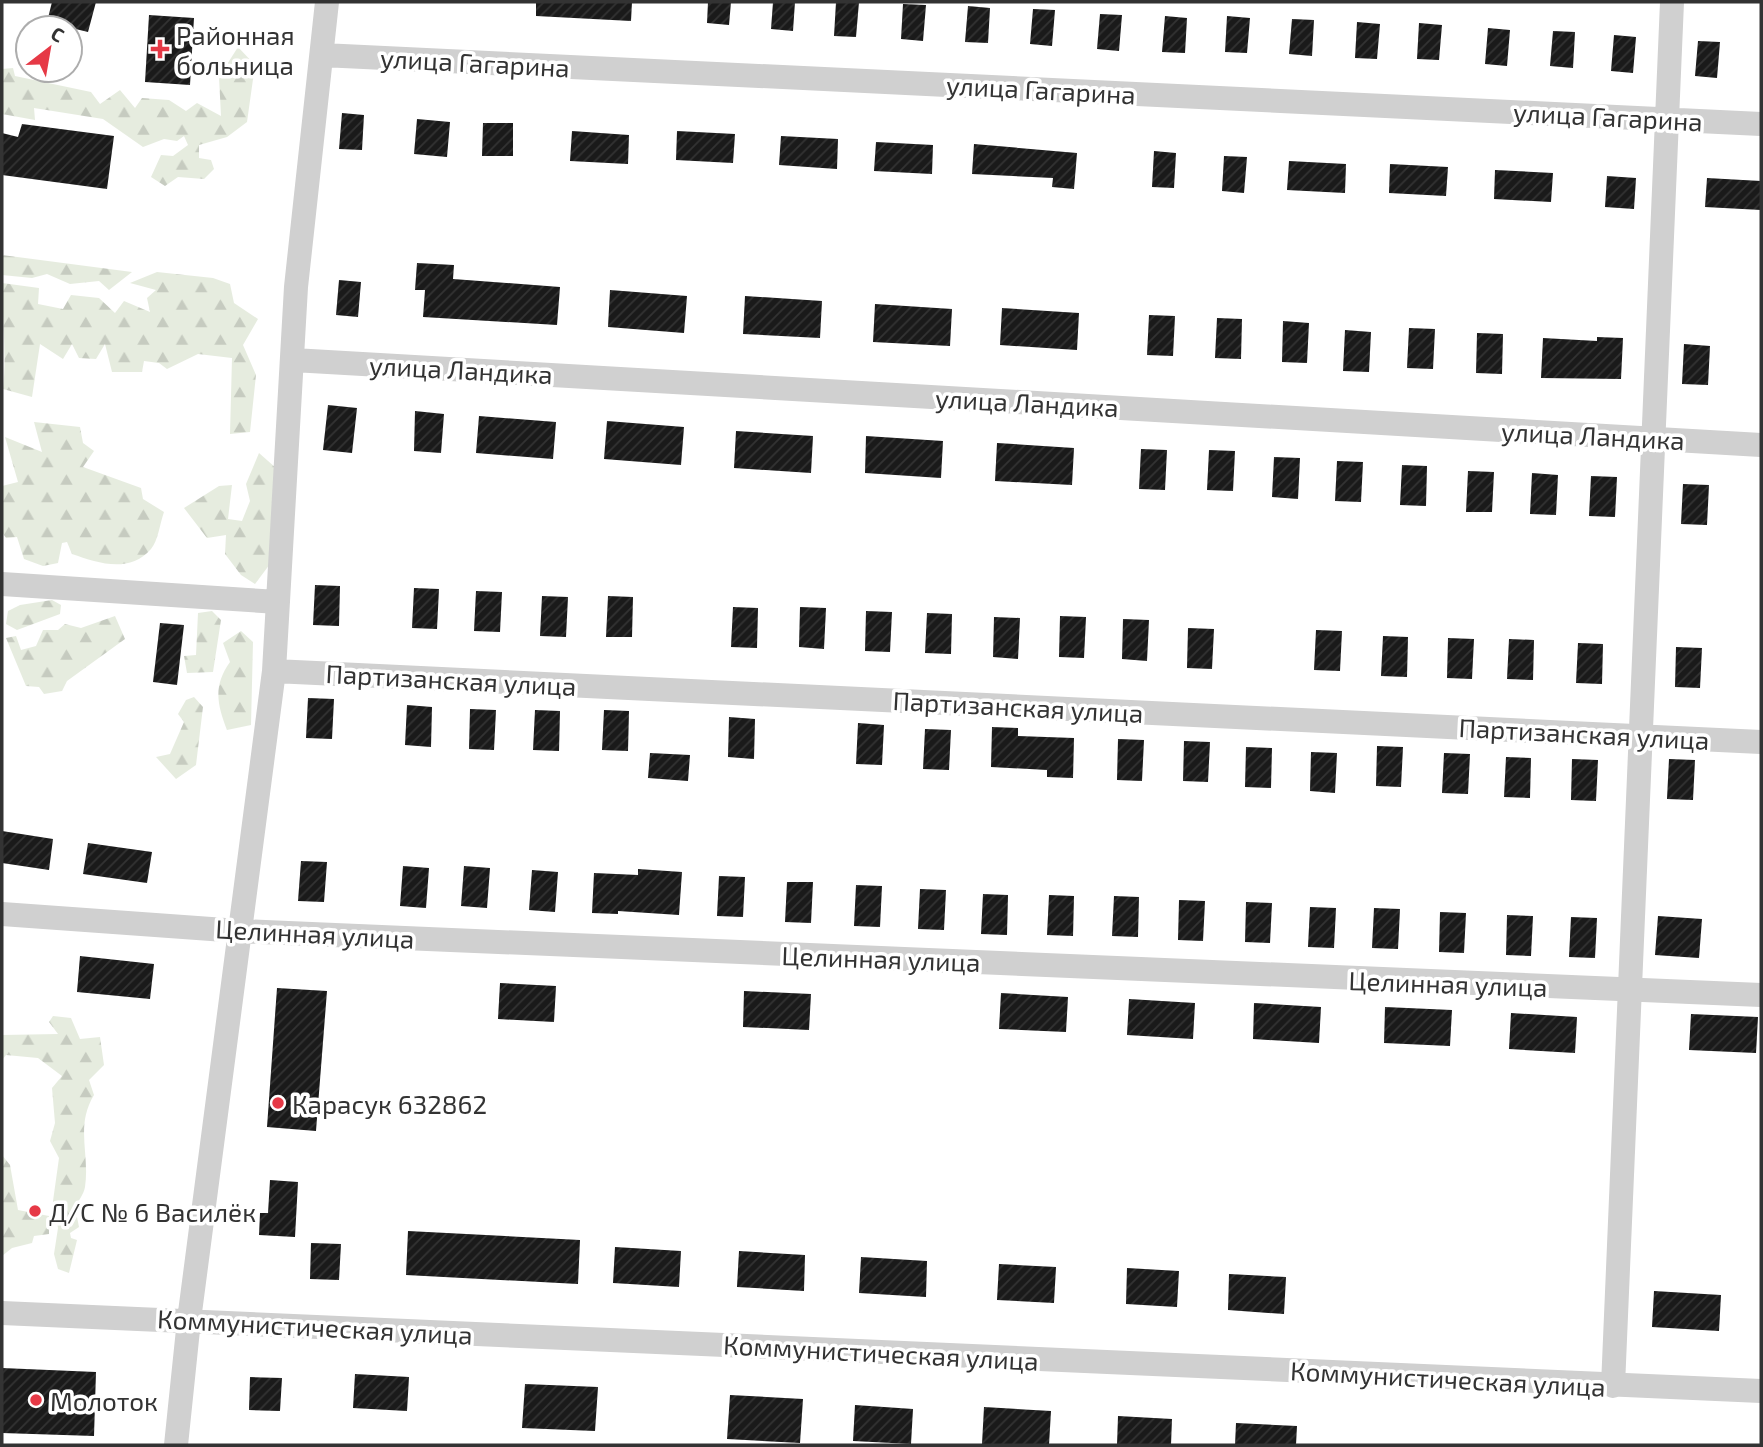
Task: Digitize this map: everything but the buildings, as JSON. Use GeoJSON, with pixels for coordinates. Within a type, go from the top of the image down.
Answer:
{"type":"FeatureCollection","features":[{"type":"Feature","properties":{"kind":"street"},"geometry":{"type":"LineString","coordinates":[[176,1445],[189,1320],[274,671],[296,287],[327,2]]}},
{"type":"Feature","properties":{"kind":"street"},"geometry":{"type":"LineString","coordinates":[[1613,1386],[1672,2]]}},
{"type":"Feature","properties":{"kind":"street","name":"улица Гагарина"},"geometry":{"type":"LineString","coordinates":[[322,55],[1761,124]]}},
{"type":"Feature","properties":{"kind":"street","name":"улица Ландика"},"geometry":{"type":"LineString","coordinates":[[293,360],[1761,444]]}},
{"type":"Feature","properties":{"kind":"street"},"geometry":{"type":"LineString","coordinates":[[2,584],[278,602]]}},
{"type":"Feature","properties":{"kind":"street","name":"Партизанская улица"},"geometry":{"type":"LineString","coordinates":[[274,671],[1761,742]]}},
{"type":"Feature","properties":{"kind":"street","name":"Целинная улица"},"geometry":{"type":"LineString","coordinates":[[2,914],[239,931],[1761,995]]}},
{"type":"Feature","properties":{"kind":"street","name":"Коммунистическая улица"},"geometry":{"type":"LineString","coordinates":[[2,1313],[1761,1391]]}},
{"type":"Feature","properties":{"kind":"green space"},"geometry":{"type":"Polygon","coordinates":[[[238,47],[255,65],[247,122],[227,137],[199,145],[199,158],[211,160],[214,169],[204,179],[178,177],[165,186],[151,177],[161,155],[173,156],[188,145],[184,136],[177,141],[164,139],[143,147],[103,119],[34,108],[35,120],[2,114],[2,69],[13,68],[14,84],[53,84],[91,92],[100,104],[120,90],[135,108],[142,98],[169,100],[186,111],[197,103],[221,116],[219,77],[238,47]]]}},
{"type":"Feature","properties":{"kind":"green space"},"geometry":{"type":"Polygon","coordinates":[[[2,255],[132,272],[109,290],[99,281],[70,284],[47,274],[32,278],[2,275],[2,255]]]}},
{"type":"Feature","properties":{"kind":"green space"},"geometry":{"type":"Polygon","coordinates":[[[157,272],[213,278],[230,284],[234,303],[258,319],[243,345],[256,375],[250,432],[230,434],[232,358],[198,354],[167,369],[159,363],[144,361],[142,372],[112,372],[105,344],[96,359],[79,358],[72,344],[63,359],[40,344],[32,397],[3,389],[2,283],[39,288],[38,304],[63,309],[71,295],[99,298],[115,313],[124,301],[150,312],[147,298],[156,290],[130,283],[157,272]]]}},
{"type":"Feature","properties":{"kind":"green space"},"geometry":{"type":"Polygon","coordinates":[[[34,422],[80,427],[83,443],[94,451],[83,467],[141,488],[143,499],[164,512],[153,546],[142,557],[123,564],[92,561],[72,554],[67,542],[62,543],[58,563],[43,566],[24,559],[17,537],[6,538],[2,532],[2,486],[18,482],[5,437],[42,452],[34,422]]]}},
{"type":"Feature","properties":{"kind":"green space"},"geometry":{"type":"Polygon","coordinates":[[[259,453],[276,468],[273,560],[255,584],[241,575],[225,554],[226,535],[207,538],[184,508],[219,486],[232,485],[228,519],[242,521],[250,501],[246,484],[259,453]]]}},
{"type":"Feature","properties":{"kind":"green space"},"geometry":{"type":"Polygon","coordinates":[[[52,600],[61,605],[60,614],[17,630],[6,624],[8,611],[20,605],[52,600]]]}},
{"type":"Feature","properties":{"kind":"green space"},"geometry":{"type":"Polygon","coordinates":[[[212,611],[221,620],[213,672],[187,673],[184,656],[196,655],[198,613],[212,611]]]}},
{"type":"Feature","properties":{"kind":"green space"},"geometry":{"type":"Polygon","coordinates":[[[115,616],[125,639],[67,681],[62,691],[44,694],[39,687],[26,686],[6,638],[16,636],[21,650],[36,646],[43,630],[58,630],[65,624],[81,628],[115,616]]]}},
{"type":"Feature","properties":{"kind":"green space"},"geometry":{"type":"Polygon","coordinates":[[[241,631],[253,642],[251,725],[227,730],[218,695],[221,679],[230,662],[223,643],[241,631]]]}},
{"type":"Feature","properties":{"kind":"green space"},"geometry":{"type":"Polygon","coordinates":[[[194,697],[203,707],[196,765],[176,779],[156,757],[170,754],[184,722],[178,714],[186,700],[194,697]]]}},
{"type":"Feature","properties":{"kind":"green space"},"geometry":{"type":"Polygon","coordinates":[[[53,1016],[71,1018],[80,1039],[100,1037],[104,1065],[89,1080],[94,1095],[85,1118],[85,1187],[75,1207],[79,1227],[70,1233],[71,1238],[77,1240],[69,1273],[58,1269],[54,1254],[58,1228],[53,1201],[59,1158],[50,1141],[55,1123],[52,1088],[62,1076],[38,1058],[6,1055],[2,1060],[2,1035],[58,1034],[49,1022],[53,1016]]]}},
{"type":"Feature","properties":{"kind":"green space"},"geometry":{"type":"Polygon","coordinates":[[[2,1155],[10,1165],[18,1210],[49,1216],[49,1234],[34,1236],[32,1243],[12,1248],[2,1256],[2,1155]]]}},
{"type":"Feature","properties":{"kind":"place","name":"Районная больница"},"geometry":{"type":"Point","coordinates":[160,49]}},
{"type":"Feature","properties":{"kind":"place","name":"Карасук 632862"},"geometry":{"type":"Point","coordinates":[278,1103]}},
{"type":"Feature","properties":{"kind":"place","name":"Д/С № 6 Василёк"},"geometry":{"type":"Point","coordinates":[35,1211]}},
{"type":"Feature","properties":{"kind":"place","name":"Молоток"},"geometry":{"type":"Point","coordinates":[36,1400]}}]}
